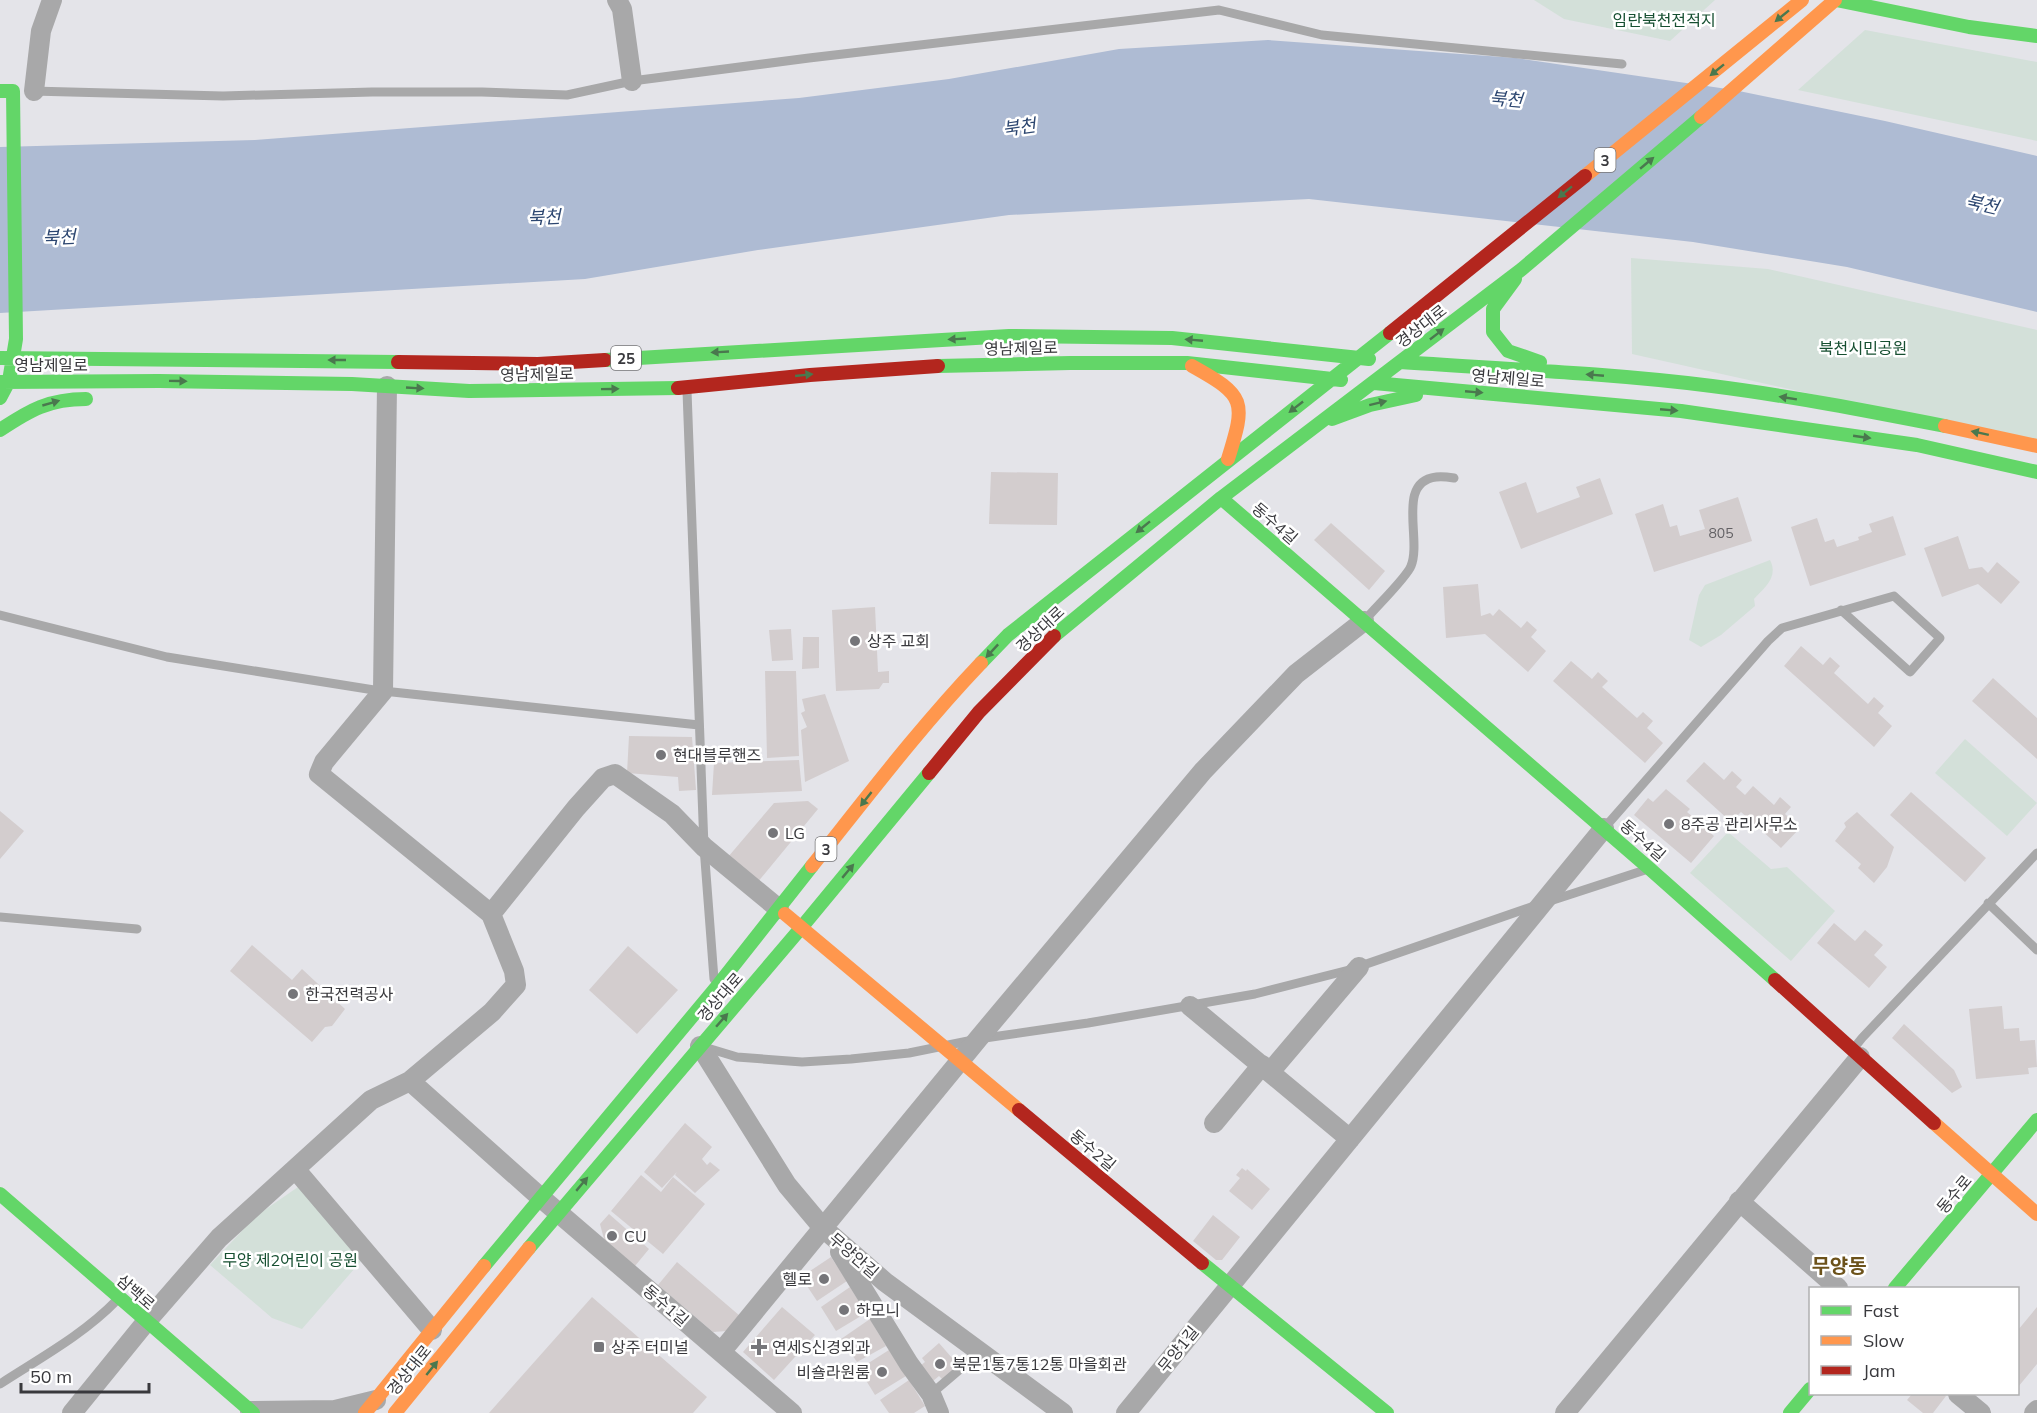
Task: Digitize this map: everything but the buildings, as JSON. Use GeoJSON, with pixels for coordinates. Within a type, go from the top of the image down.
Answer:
{"type":"FeatureCollection","features":[{"type":"Feature","properties":{"kind":"main road","name":"경상대로"},"geometry":{"type":"LineString","coordinates":[[370,1407],[540,1197],[715,989],[899,756],[947,699],[1008,635],[1448,287],[1802,0]]}},
{"type":"Feature","properties":{"kind":"main road","name":"경상대로"},"geometry":{"type":"LineString","coordinates":[[395,1413],[558,1213],[801,928],[979,712],[1049,640],[1221,498],[1522,269],[1836,0]]}},
{"type":"Feature","properties":{"kind":"main road"},"geometry":{"type":"LineString","coordinates":[[1836,0],[1969,27],[2037,36]]}},
{"type":"Feature","properties":{"kind":"main road"},"geometry":{"type":"LineString","coordinates":[[0,398],[5,382],[7,358],[16,339],[7,91]]}},
{"type":"Feature","properties":{"kind":"main road"},"geometry":{"type":"LineString","coordinates":[[1522,269],[1493,309],[1493,332],[1508,351],[1572,373]]}},
{"type":"Feature","properties":{"kind":"main road","name":"영남제일로"},"geometry":{"type":"LineString","coordinates":[[7,358],[538,364],[1009,336],[1173,338],[1400,362],[1666,381],[1757,393],[1919,420],[2037,446]]}},
{"type":"Feature","properties":{"kind":"main road"},"geometry":{"type":"LineString","coordinates":[[1187,363],[1226,388],[1238,401],[1240,417],[1228,459]]}},
{"type":"Feature","properties":{"kind":"main road","name":"영남제일로"},"geometry":{"type":"LineString","coordinates":[[5,382],[159,381],[387,386],[469,391],[687,388],[810,375],[954,365],[1187,363],[1704,415],[1917,445],[2037,472]]}},
{"type":"Feature","properties":{"kind":"main road"},"geometry":{"type":"LineString","coordinates":[[0,430],[20,417],[56,401],[100,395],[120,382]]}},
{"type":"Feature","properties":{"kind":"main road"},"geometry":{"type":"LineString","coordinates":[[1322,422],[1370,405],[1445,389]]}},
{"type":"Feature","properties":{"kind":"main road","name":"동수4길"},"geometry":{"type":"LineString","coordinates":[[1221,498],[1604,828],[2037,1214]]}},
{"type":"Feature","properties":{"kind":"main road","name":"동수2길"},"geometry":{"type":"LineString","coordinates":[[779,909],[1230,1286],[1387,1413]]}},
{"type":"Feature","properties":{"kind":"main road","name":"동수로"},"geometry":{"type":"LineString","coordinates":[[1896,1287],[2037,1120]]}},
{"type":"Feature","properties":{"kind":"main road","name":"삼백로"},"geometry":{"type":"LineString","coordinates":[[0,1194],[251,1412]]}},
{"type":"Feature","properties":{"kind":"main road"},"geometry":{"type":"LineString","coordinates":[[1790,1413],[1809,1390]]}},
{"type":"Feature","properties":{"kind":"street"},"geometry":{"type":"LineString","coordinates":[[34,91],[41,31],[52,0]]}},
{"type":"Feature","properties":{"kind":"street"},"geometry":{"type":"LineString","coordinates":[[617,0],[622,9],[632,81]]}},
{"type":"Feature","properties":{"kind":"street"},"geometry":{"type":"LineString","coordinates":[[72,1413],[146,1322],[219,1238],[371,1100],[410,1081],[492,1012],[516,985],[514,971],[490,914],[319,774],[324,762],[383,691],[387,386]]}},
{"type":"Feature","properties":{"kind":"street"},"geometry":{"type":"LineString","coordinates":[[721,1353],[978,1039],[1203,771],[1296,674],[1364,621]]}},
{"type":"Feature","properties":{"kind":"street"},"geometry":{"type":"LineString","coordinates":[[490,914],[576,808],[603,778],[615,774],[672,814],[704,847],[779,909]]}},
{"type":"Feature","properties":{"kind":"street","name":"무양1길"},"geometry":{"type":"LineString","coordinates":[[1126,1413],[1604,828]]}},
{"type":"Feature","properties":{"kind":"street"},"geometry":{"type":"LineString","coordinates":[[1214,1123],[1359,967]]}},
{"type":"Feature","properties":{"kind":"street"},"geometry":{"type":"LineString","coordinates":[[1190,1006],[1350,1139]]}},
{"type":"Feature","properties":{"kind":"street","name":"무양안길"},"geometry":{"type":"LineString","coordinates":[[700,1046],[787,1185],[823,1228],[885,1282],[1063,1413]]}},
{"type":"Feature","properties":{"kind":"street"},"geometry":{"type":"LineString","coordinates":[[1565,1413],[1856,1054]]}},
{"type":"Feature","properties":{"kind":"street","name":"동수1길"},"geometry":{"type":"LineString","coordinates":[[410,1081],[558,1213],[792,1413]]}},
{"type":"Feature","properties":{"kind":"street"},"geometry":{"type":"LineString","coordinates":[[296,1170],[432,1330]]}},
{"type":"Feature","properties":{"kind":"street"},"geometry":{"type":"LineString","coordinates":[[1739,1201],[1838,1287]]}},
{"type":"Feature","properties":{"kind":"street"},"geometry":{"type":"LineString","coordinates":[[823,1228],[859,1281],[909,1364],[932,1394],[939,1413]]}},
{"type":"Feature","properties":{"kind":"street"},"geometry":{"type":"LineString","coordinates":[[1959,1395],[1981,1413]]}},
{"type":"Feature","properties":{"kind":"street"},"geometry":{"type":"LineString","coordinates":[[251,1412],[370,1407]]}},
{"type":"Feature","properties":{"kind":"lane"},"geometry":{"type":"LineString","coordinates":[[7,91],[223,96],[372,92],[567,95],[632,81],[808,58],[1219,10],[1322,35],[1622,64]]}},
{"type":"Feature","properties":{"kind":"lane"},"geometry":{"type":"LineString","coordinates":[[687,388],[704,847],[715,989]]}},
{"type":"Feature","properties":{"kind":"lane"},"geometry":{"type":"LineString","coordinates":[[1364,621],[1411,568],[1414,547],[1412,518],[1414,490],[1420,482],[1435,477],[1454,478]]}},
{"type":"Feature","properties":{"kind":"lane"},"geometry":{"type":"LineString","coordinates":[[1604,828],[1768,641],[1782,628],[1841,610],[1894,596],[1940,638],[1910,672],[1841,610]]}},
{"type":"Feature","properties":{"kind":"lane"},"geometry":{"type":"LineString","coordinates":[[0,615],[167,657],[383,691],[699,725]]}},
{"type":"Feature","properties":{"kind":"lane"},"geometry":{"type":"LineString","coordinates":[[1856,1054],[1862,1038],[2037,853]]}},
{"type":"Feature","properties":{"kind":"lane"},"geometry":{"type":"LineString","coordinates":[[700,1046],[737,1057],[802,1062],[909,1053],[978,1039],[1088,1023],[1255,994],[1359,967],[1543,903],[1650,869]]}},
{"type":"Feature","properties":{"kind":"lane"},"geometry":{"type":"LineString","coordinates":[[1988,903],[2037,950]]}},
{"type":"Feature","properties":{"kind":"lane"},"geometry":{"type":"LineString","coordinates":[[0,917],[137,929]]}},
{"type":"Feature","properties":{"kind":"lane"},"geometry":{"type":"LineString","coordinates":[[0,1384],[62,1345],[104,1314],[119,1299]]}},
{"type":"Feature","properties":{"kind":"lane"},"geometry":{"type":"LineString","coordinates":[[932,1394],[979,1353]]}},
{"type":"Feature","properties":{"kind":"green space","name":"임란북천전적지"},"geometry":{"type":"Polygon","coordinates":[[[1534,0],[1715,0],[1670,41],[1564,19],[1534,0]]]}},
{"type":"Feature","properties":{"kind":"green space"},"geometry":{"type":"Polygon","coordinates":[[[1865,30],[2037,62],[2037,141],[1798,90],[1865,30]]]}},
{"type":"Feature","properties":{"kind":"green space","name":"북천시민공원"},"geometry":{"type":"Polygon","coordinates":[[[1631,258],[1768,269],[2037,330],[2037,444],[1632,354],[1631,258]]]}},
{"type":"Feature","properties":{"kind":"green space"},"geometry":{"type":"Polygon","coordinates":[[[1770,560],[1772,577],[1754,599],[1755,606],[1721,635],[1701,647],[1689,640],[1699,595],[1705,585],[1770,560]]]}},
{"type":"Feature","properties":{"kind":"green space"},"geometry":{"type":"Polygon","coordinates":[[[1965,739],[2037,803],[2007,836],[1935,773],[1965,739]]]}},
{"type":"Feature","properties":{"kind":"green space"},"geometry":{"type":"Polygon","coordinates":[[[1728,832],[1771,869],[1787,867],[1835,911],[1791,961],[1690,873],[1728,832]]]}},
{"type":"Feature","properties":{"kind":"green space","name":"무양 제2어린이 공원"},"geometry":{"type":"Polygon","coordinates":[[[298,1187],[362,1260],[302,1329],[272,1318],[210,1265],[256,1216],[298,1187]]]}},
{"type":"Feature","properties":{"kind":"water","name":"북천"},"geometry":{"type":"Polygon","coordinates":[[[1268,40],[1516,58],[1734,90],[1885,121],[2037,156],[2037,312],[1847,267],[1693,242],[1309,199],[1009,215],[758,250],[585,279],[0,313],[0,147],[255,140],[799,98],[949,79],[1119,49],[1268,40]]]}},
{"type":"Feature","properties":{"kind":"traffic: fast"},"geometry":{"type":"LineString","coordinates":[[1836,0],[1969,27],[2037,36]]}},
{"type":"Feature","properties":{"kind":"traffic: fast"},"geometry":{"type":"LineString","coordinates":[[0,91],[13,91],[16,339],[9,381],[0,398]]}},
{"type":"Feature","properties":{"kind":"traffic: fast"},"geometry":{"type":"LineString","coordinates":[[1054,636],[1221,498],[1522,269],[1701,117]]}},
{"type":"Feature","properties":{"kind":"traffic: fast"},"geometry":{"type":"LineString","coordinates":[[1515,279],[1493,309],[1493,332],[1508,351],[1540,362]]}},
{"type":"Feature","properties":{"kind":"traffic: fast"},"geometry":{"type":"LineString","coordinates":[[981,663],[1008,635],[1390,333]]}},
{"type":"Feature","properties":{"kind":"traffic: fast"},"geometry":{"type":"LineString","coordinates":[[605,360],[1009,336],[1172,338],[1369,359]]}},
{"type":"Feature","properties":{"kind":"traffic: fast"},"geometry":{"type":"LineString","coordinates":[[0,358],[398,362]]}},
{"type":"Feature","properties":{"kind":"traffic: fast"},"geometry":{"type":"LineString","coordinates":[[1400,362],[1595,375],[1712,386],[1800,399],[1945,426]]}},
{"type":"Feature","properties":{"kind":"traffic: fast"},"geometry":{"type":"LineString","coordinates":[[938,366],[1187,363],[1341,380]]}},
{"type":"Feature","properties":{"kind":"traffic: fast"},"geometry":{"type":"LineString","coordinates":[[0,382],[159,381],[352,384],[469,391],[678,388]]}},
{"type":"Feature","properties":{"kind":"traffic: fast"},"geometry":{"type":"LineString","coordinates":[[1374,383],[1681,411],[1917,445],[2037,472]]}},
{"type":"Feature","properties":{"kind":"traffic: fast"},"geometry":{"type":"LineString","coordinates":[[1332,419],[1370,405],[1416,395]]}},
{"type":"Feature","properties":{"kind":"traffic: fast"},"geometry":{"type":"LineString","coordinates":[[0,430],[40,407],[61,401],[86,399]]}},
{"type":"Feature","properties":{"kind":"traffic: fast"},"geometry":{"type":"LineString","coordinates":[[1221,498],[1775,980]]}},
{"type":"Feature","properties":{"kind":"traffic: fast"},"geometry":{"type":"LineString","coordinates":[[529,1248],[801,928],[929,773]]}},
{"type":"Feature","properties":{"kind":"traffic: fast"},"geometry":{"type":"LineString","coordinates":[[484,1266],[715,989],[812,866]]}},
{"type":"Feature","properties":{"kind":"traffic: fast"},"geometry":{"type":"LineString","coordinates":[[1896,1287],[2037,1120]]}},
{"type":"Feature","properties":{"kind":"traffic: fast"},"geometry":{"type":"LineString","coordinates":[[0,1194],[253,1413]]}},
{"type":"Feature","properties":{"kind":"traffic: fast"},"geometry":{"type":"LineString","coordinates":[[1202,1263],[1387,1413]]}},
{"type":"Feature","properties":{"kind":"traffic: fast"},"geometry":{"type":"LineString","coordinates":[[1790,1413],[1809,1390]]}},
{"type":"Feature","properties":{"kind":"traffic: slow"},"geometry":{"type":"LineString","coordinates":[[1585,176],[1802,0]]}},
{"type":"Feature","properties":{"kind":"traffic: slow"},"geometry":{"type":"LineString","coordinates":[[1701,117],[1835,0]]}},
{"type":"Feature","properties":{"kind":"traffic: slow"},"geometry":{"type":"LineString","coordinates":[[1192,366],[1223,385],[1232,393],[1237,402],[1238,424],[1228,459]]}},
{"type":"Feature","properties":{"kind":"traffic: slow"},"geometry":{"type":"LineString","coordinates":[[1945,426],[2037,446]]}},
{"type":"Feature","properties":{"kind":"traffic: slow"},"geometry":{"type":"LineString","coordinates":[[812,866],[915,737],[981,663]]}},
{"type":"Feature","properties":{"kind":"traffic: slow"},"geometry":{"type":"LineString","coordinates":[[785,914],[1019,1110]]}},
{"type":"Feature","properties":{"kind":"traffic: slow"},"geometry":{"type":"LineString","coordinates":[[1934,1123],[2037,1214]]}},
{"type":"Feature","properties":{"kind":"traffic: slow"},"geometry":{"type":"LineString","coordinates":[[395,1413],[529,1248]]}},
{"type":"Feature","properties":{"kind":"traffic: slow"},"geometry":{"type":"LineString","coordinates":[[365,1413],[484,1266]]}},
{"type":"Feature","properties":{"kind":"traffic: jam"},"geometry":{"type":"LineString","coordinates":[[1390,333],[1585,176]]}},
{"type":"Feature","properties":{"kind":"traffic: jam"},"geometry":{"type":"LineString","coordinates":[[398,362],[538,364],[605,360]]}},
{"type":"Feature","properties":{"kind":"traffic: jam"},"geometry":{"type":"LineString","coordinates":[[678,388],[810,375],[938,366]]}},
{"type":"Feature","properties":{"kind":"traffic: jam"},"geometry":{"type":"LineString","coordinates":[[929,773],[979,712],[1054,636]]}},
{"type":"Feature","properties":{"kind":"traffic: jam"},"geometry":{"type":"LineString","coordinates":[[1775,980],[1934,1123]]}},
{"type":"Feature","properties":{"kind":"traffic: jam"},"geometry":{"type":"LineString","coordinates":[[1019,1110],[1202,1263]]}},
{"type":"Feature","properties":{"kind":"place","name":"상주 교회"},"geometry":{"type":"Point","coordinates":[855,641]}},
{"type":"Feature","properties":{"kind":"place","name":"현대블루핸즈"},"geometry":{"type":"Point","coordinates":[661,755]}},
{"type":"Feature","properties":{"kind":"place","name":"8주공 관리사무소"},"geometry":{"type":"Point","coordinates":[1669,824]}},
{"type":"Feature","properties":{"kind":"place","name":"LG"},"geometry":{"type":"Point","coordinates":[773,833]}},
{"type":"Feature","properties":{"kind":"place","name":"한국전력공사"},"geometry":{"type":"Point","coordinates":[293,994]}},
{"type":"Feature","properties":{"kind":"place","name":"CU"},"geometry":{"type":"Point","coordinates":[612,1236]}},
{"type":"Feature","properties":{"kind":"place","name":"헬로"},"geometry":{"type":"Point","coordinates":[824,1279]}},
{"type":"Feature","properties":{"kind":"place","name":"하모니"},"geometry":{"type":"Point","coordinates":[844,1310]}},
{"type":"Feature","properties":{"kind":"place","name":"상주 터미널"},"geometry":{"type":"Point","coordinates":[599,1347]}},
{"type":"Feature","properties":{"kind":"place","name":"연세S신경외과"},"geometry":{"type":"Point","coordinates":[759,1347]}},
{"type":"Feature","properties":{"kind":"place","name":"북문1통7통12통 마을회관"},"geometry":{"type":"Point","coordinates":[940,1364]}},
{"type":"Feature","properties":{"kind":"place","name":"비숄라원룸"},"geometry":{"type":"Point","coordinates":[882,1372]}},
{"type":"Feature","properties":{"kind":"district","name":"무양동"},"geometry":{"type":"Point","coordinates":[1839,1265]}}]}
